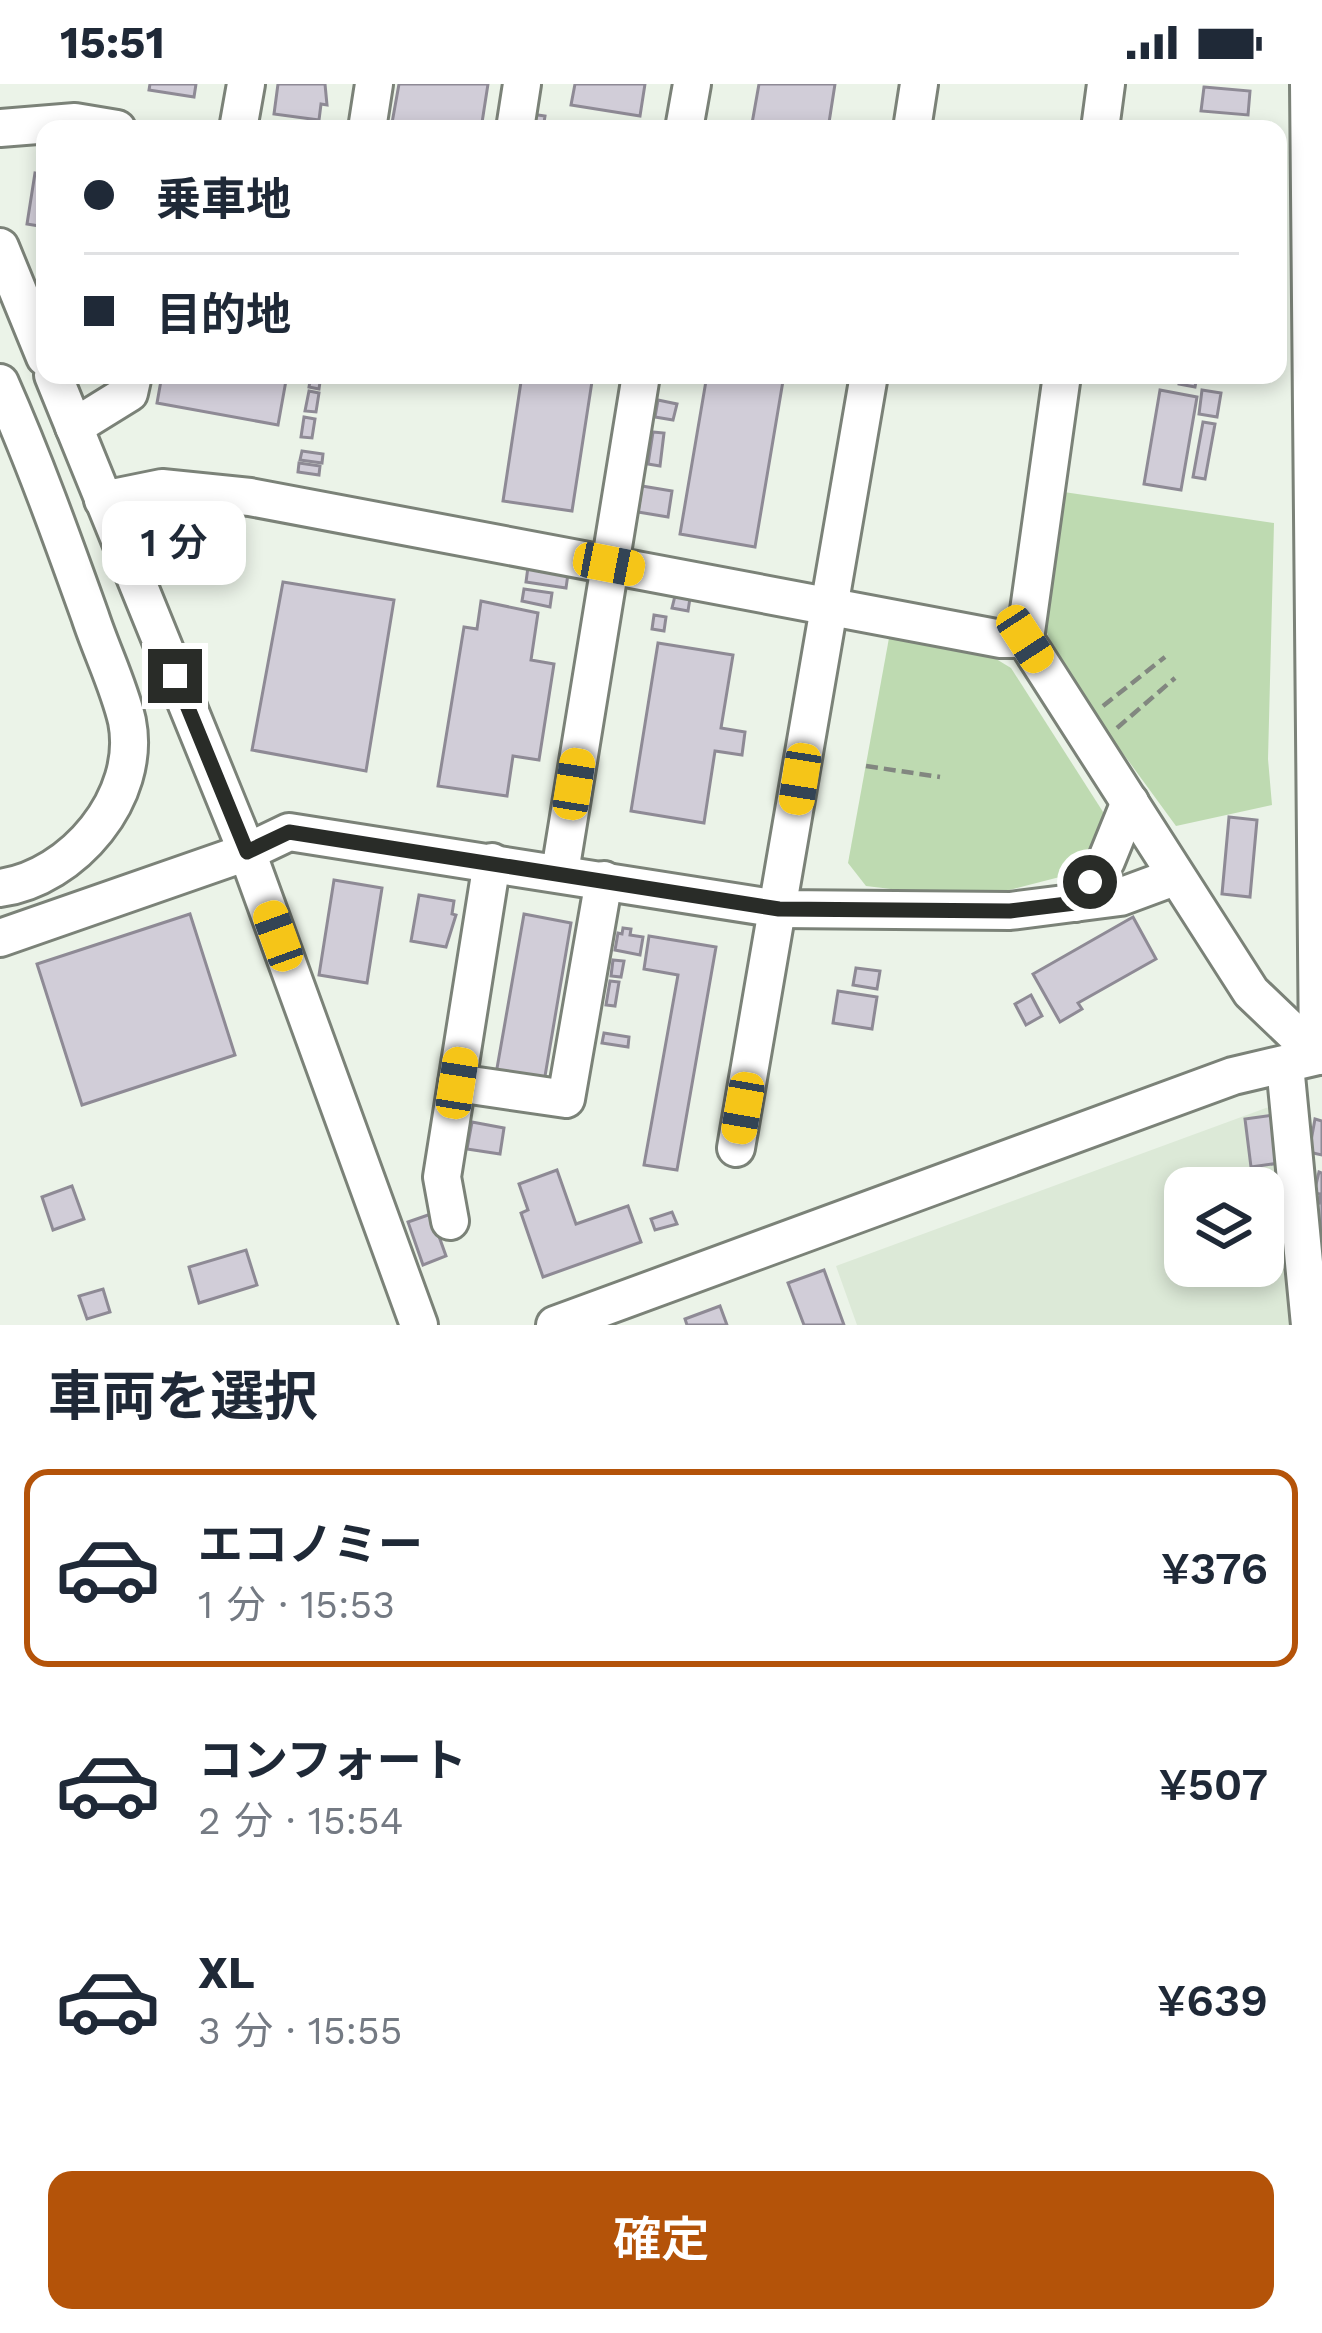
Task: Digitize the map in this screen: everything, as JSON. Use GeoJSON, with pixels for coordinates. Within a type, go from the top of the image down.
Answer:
{"type":"FeatureCollection","features":[{"type":"Feature","properties":{"kind":"street"},"geometry":{"type":"LineString","coordinates":[[240,120],[246,84]]}},
{"type":"Feature","properties":{"kind":"street"},"geometry":{"type":"LineString","coordinates":[[368,120],[374,84]]}},
{"type":"Feature","properties":{"kind":"street"},"geometry":{"type":"LineString","coordinates":[[516,120],[522,84]]}},
{"type":"Feature","properties":{"kind":"street"},"geometry":{"type":"LineString","coordinates":[[686,120],[692,84]]}},
{"type":"Feature","properties":{"kind":"street"},"geometry":{"type":"LineString","coordinates":[[914,120],[920,84]]}},
{"type":"Feature","properties":{"kind":"street"},"geometry":{"type":"LineString","coordinates":[[1101,120],[1106,84]]}},
{"type":"Feature","properties":{"kind":"street"},"geometry":{"type":"LineString","coordinates":[[1309,84],[1318,693],[1310,1325]]}},
{"type":"Feature","properties":{"kind":"street"},"geometry":{"type":"LineString","coordinates":[[0,128],[36,125]]}},
{"type":"Feature","properties":{"kind":"street"},"geometry":{"type":"LineString","coordinates":[[0,247],[36,334]]}},
{"type":"Feature","properties":{"kind":"street"},"geometry":{"type":"LineString","coordinates":[[0,383],[36,464],[128,724],[124,776],[106,815],[83,847],[50,872],[0,888]]}},
{"type":"Feature","properties":{"kind":"street"},"geometry":{"type":"LineString","coordinates":[[56,384],[247,852],[406,1321]]}},
{"type":"Feature","properties":{"kind":"street"},"geometry":{"type":"LineString","coordinates":[[74,428],[129,393],[131,384]]}},
{"type":"Feature","properties":{"kind":"street"},"geometry":{"type":"LineString","coordinates":[[560,872],[639,384]]}},
{"type":"Feature","properties":{"kind":"street"},"geometry":{"type":"LineString","coordinates":[[736,1148],[867,384]]}},
{"type":"Feature","properties":{"kind":"street"},"geometry":{"type":"LineString","coordinates":[[1061,384],[1025,639],[1251,992],[1311,1057]]}},
{"type":"Feature","properties":{"kind":"street"},"geometry":{"type":"LineString","coordinates":[[103,500],[162,488],[250,497],[1001,639],[1025,639]]}},
{"type":"Feature","properties":{"kind":"street"},"geometry":{"type":"LineString","coordinates":[[1075,903],[1106,861],[1130,802]]}},
{"type":"Feature","properties":{"kind":"street"},"geometry":{"type":"LineString","coordinates":[[0,938],[247,852],[289,832],[779,909],[1010,911],[1120,897],[1174,877]]}},
{"type":"Feature","properties":{"kind":"street"},"geometry":{"type":"LineString","coordinates":[[450,1221],[442,1177],[492,862]]}},
{"type":"Feature","properties":{"kind":"street"},"geometry":{"type":"LineString","coordinates":[[457,1083],[566,1099],[604,880]]}},
{"type":"Feature","properties":{"kind":"street"},"geometry":{"type":"LineString","coordinates":[[555,1325],[654,1308],[1233,1076],[1311,1057]]}},
{"type":"Feature","properties":{"kind":"path"},"geometry":{"type":"LineString","coordinates":[[1087,736],[1165,656]]}},
{"type":"Feature","properties":{"kind":"path"},"geometry":{"type":"LineString","coordinates":[[1087,736],[1175,678]]}},
{"type":"Feature","properties":{"kind":"path"},"geometry":{"type":"LineString","coordinates":[[866,766],[940,777]]}},
{"type":"Feature","properties":{"kind":"shaded area"},"geometry":{"type":"Polygon","coordinates":[[[1282,1102],[1302,1325],[857,1325],[836,1266],[1282,1102]]]}},
{"type":"Feature","properties":{"kind":"green space"},"geometry":{"type":"Polygon","coordinates":[[[1057,491],[1274,523],[1268,759],[1272,805],[1176,826],[1062,670],[1038,610],[1057,491]]]}},
{"type":"Feature","properties":{"kind":"green space"},"geometry":{"type":"Polygon","coordinates":[[[891,627],[973,645],[1011,668],[1105,815],[1102,847],[1083,871],[974,899],[866,886],[848,863],[891,627]]]}},
{"type":"Feature","properties":{"kind":"building"},"geometry":{"type":"Polygon","coordinates":[[[150,84],[196,84],[194,97],[149,90],[150,84]]]}},
{"type":"Feature","properties":{"kind":"building"},"geometry":{"type":"Polygon","coordinates":[[[278,84],[325,84],[327,105],[321,104],[319,120],[274,114],[278,84]]]}},
{"type":"Feature","properties":{"kind":"building"},"geometry":{"type":"Polygon","coordinates":[[[399,84],[488,84],[482,120],[393,120],[399,84]]]}},
{"type":"Feature","properties":{"kind":"building"},"geometry":{"type":"Polygon","coordinates":[[[575,84],[645,84],[640,116],[571,105],[575,84]]]}},
{"type":"Feature","properties":{"kind":"building"},"geometry":{"type":"Polygon","coordinates":[[[759,84],[835,84],[829,120],[753,120],[759,84]]]}},
{"type":"Feature","properties":{"kind":"building"},"geometry":{"type":"Polygon","coordinates":[[[1204,87],[1250,91],[1248,115],[1201,111],[1204,87]]]}},
{"type":"Feature","properties":{"kind":"building"},"geometry":{"type":"Polygon","coordinates":[[[35,173],[36,173],[36,226],[27,224],[35,173]]]}},
{"type":"Feature","properties":{"kind":"building"},"geometry":{"type":"Polygon","coordinates":[[[160,384],[285,384],[278,425],[157,403],[160,384]]]}},
{"type":"Feature","properties":{"kind":"building"},"geometry":{"type":"Polygon","coordinates":[[[521,384],[592,384],[572,511],[503,501],[521,384]]]}},
{"type":"Feature","properties":{"kind":"building"},"geometry":{"type":"Polygon","coordinates":[[[705,384],[782,384],[755,547],[680,534],[705,384]]]}},
{"type":"Feature","properties":{"kind":"building"},"geometry":{"type":"Polygon","coordinates":[[[1160,390],[1197,397],[1181,490],[1144,484],[1160,390]]]}},
{"type":"Feature","properties":{"kind":"building"},"geometry":{"type":"Polygon","coordinates":[[[1202,390],[1221,393],[1217,417],[1199,414],[1202,390]]]}},
{"type":"Feature","properties":{"kind":"building"},"geometry":{"type":"Polygon","coordinates":[[[309,391],[319,393],[316,412],[305,411],[309,391]]]}},
{"type":"Feature","properties":{"kind":"building"},"geometry":{"type":"Polygon","coordinates":[[[658,400],[677,404],[673,420],[655,417],[658,400]]]}},
{"type":"Feature","properties":{"kind":"building"},"geometry":{"type":"Polygon","coordinates":[[[304,417],[315,419],[312,438],[301,437],[304,417]]]}},
{"type":"Feature","properties":{"kind":"building"},"geometry":{"type":"Polygon","coordinates":[[[1203,422],[1215,424],[1205,479],[1193,477],[1203,422]]]}},
{"type":"Feature","properties":{"kind":"building"},"geometry":{"type":"Polygon","coordinates":[[[653,432],[664,433],[660,466],[648,464],[653,432]]]}},
{"type":"Feature","properties":{"kind":"building"},"geometry":{"type":"Polygon","coordinates":[[[302,451],[323,454],[322,463],[300,460],[302,451]]]}},
{"type":"Feature","properties":{"kind":"building"},"geometry":{"type":"Polygon","coordinates":[[[299,463],[320,466],[319,475],[298,472],[299,463]]]}},
{"type":"Feature","properties":{"kind":"building"},"geometry":{"type":"Polygon","coordinates":[[[642,486],[672,491],[668,517],[638,512],[642,486]]]}},
{"type":"Feature","properties":{"kind":"building"},"geometry":{"type":"Polygon","coordinates":[[[528,567],[568,574],[566,588],[526,582],[528,567]]]}},
{"type":"Feature","properties":{"kind":"building"},"geometry":{"type":"Polygon","coordinates":[[[283,582],[394,600],[366,771],[252,750],[283,582]]]}},
{"type":"Feature","properties":{"kind":"building"},"geometry":{"type":"Polygon","coordinates":[[[524,589],[552,593],[550,607],[522,601],[524,589]]]}},
{"type":"Feature","properties":{"kind":"building"},"geometry":{"type":"Polygon","coordinates":[[[675,596],[690,598],[688,611],[672,608],[675,596]]]}},
{"type":"Feature","properties":{"kind":"building"},"geometry":{"type":"Polygon","coordinates":[[[481,601],[538,613],[531,660],[554,664],[539,760],[513,756],[507,796],[438,786],[464,627],[477,629],[481,601]]]}},
{"type":"Feature","properties":{"kind":"building"},"geometry":{"type":"Polygon","coordinates":[[[654,615],[666,617],[664,631],[652,629],[654,615]]]}},
{"type":"Feature","properties":{"kind":"building"},"geometry":{"type":"Polygon","coordinates":[[[658,643],[733,655],[721,728],[745,732],[742,755],[715,751],[704,823],[631,811],[658,643]]]}},
{"type":"Feature","properties":{"kind":"building"},"geometry":{"type":"Polygon","coordinates":[[[1229,817],[1257,820],[1250,897],[1222,894],[1229,817]]]}},
{"type":"Feature","properties":{"kind":"building"},"geometry":{"type":"Polygon","coordinates":[[[334,880],[382,888],[367,983],[319,975],[334,880]]]}},
{"type":"Feature","properties":{"kind":"building"},"geometry":{"type":"Polygon","coordinates":[[[419,895],[454,901],[452,914],[456,915],[446,947],[411,941],[419,895]]]}},
{"type":"Feature","properties":{"kind":"building"},"geometry":{"type":"Polygon","coordinates":[[[190,914],[235,1055],[82,1105],[37,964],[190,914]]]}},
{"type":"Feature","properties":{"kind":"building"},"geometry":{"type":"Polygon","coordinates":[[[524,914],[571,923],[544,1082],[496,1074],[524,914]]]}},
{"type":"Feature","properties":{"kind":"building"},"geometry":{"type":"Polygon","coordinates":[[[1133,917],[1156,959],[1078,1003],[1082,1009],[1060,1022],[1033,974],[1133,917]]]}},
{"type":"Feature","properties":{"kind":"building"},"geometry":{"type":"Polygon","coordinates":[[[623,928],[643,937],[640,955],[615,950],[623,928]]]}},
{"type":"Feature","properties":{"kind":"building"},"geometry":{"type":"Polygon","coordinates":[[[649,936],[716,947],[677,1170],[644,1165],[678,975],[644,969],[649,936]]]}},
{"type":"Feature","properties":{"kind":"building"},"geometry":{"type":"Polygon","coordinates":[[[613,960],[624,961],[621,977],[611,976],[613,960]]]}},
{"type":"Feature","properties":{"kind":"building"},"geometry":{"type":"Polygon","coordinates":[[[856,968],[880,971],[877,989],[853,985],[856,968]]]}},
{"type":"Feature","properties":{"kind":"building"},"geometry":{"type":"Polygon","coordinates":[[[610,981],[619,982],[615,1006],[606,1005],[610,981]]]}},
{"type":"Feature","properties":{"kind":"building"},"geometry":{"type":"Polygon","coordinates":[[[838,991],[877,997],[872,1029],[833,1023],[838,991]]]}},
{"type":"Feature","properties":{"kind":"building"},"geometry":{"type":"Polygon","coordinates":[[[1031,995],[1042,1016],[1026,1025],[1015,1004],[1031,995]]]}},
{"type":"Feature","properties":{"kind":"building"},"geometry":{"type":"Polygon","coordinates":[[[604,1033],[629,1037],[628,1047],[602,1043],[604,1033]]]}},
{"type":"Feature","properties":{"kind":"building"},"geometry":{"type":"Polygon","coordinates":[[[1281,1114],[1287,1162],[1251,1167],[1245,1119],[1281,1114]]]}},
{"type":"Feature","properties":{"kind":"building"},"geometry":{"type":"Polygon","coordinates":[[[1315,1119],[1322,1121],[1322,1155],[1309,1152],[1315,1119]]]}},
{"type":"Feature","properties":{"kind":"building"},"geometry":{"type":"Polygon","coordinates":[[[472,1122],[504,1128],[500,1154],[467,1149],[472,1122]]]}},
{"type":"Feature","properties":{"kind":"building"},"geometry":{"type":"Polygon","coordinates":[[[557,1170],[576,1224],[628,1206],[641,1242],[543,1277],[521,1213],[528,1210],[519,1184],[557,1170]]]}},
{"type":"Feature","properties":{"kind":"building"},"geometry":{"type":"Polygon","coordinates":[[[1322,1173],[1322,1230],[1314,1228],[1322,1173]]]}},
{"type":"Feature","properties":{"kind":"building"},"geometry":{"type":"Polygon","coordinates":[[[72,1186],[84,1219],[53,1230],[42,1197],[72,1186]]]}},
{"type":"Feature","properties":{"kind":"building"},"geometry":{"type":"Polygon","coordinates":[[[672,1212],[677,1224],[655,1230],[651,1219],[672,1212]]]}},
{"type":"Feature","properties":{"kind":"building"},"geometry":{"type":"Polygon","coordinates":[[[431,1214],[446,1256],[423,1265],[408,1222],[431,1214]]]}},
{"type":"Feature","properties":{"kind":"building"},"geometry":{"type":"Polygon","coordinates":[[[246,1250],[257,1285],[199,1303],[189,1267],[246,1250]]]}},
{"type":"Feature","properties":{"kind":"building"},"geometry":{"type":"Polygon","coordinates":[[[824,1270],[844,1325],[804,1325],[788,1283],[824,1270]]]}},
{"type":"Feature","properties":{"kind":"building"},"geometry":{"type":"Polygon","coordinates":[[[103,1289],[110,1312],[87,1319],[79,1296],[103,1289]]]}},
{"type":"Feature","properties":{"kind":"building"},"geometry":{"type":"Polygon","coordinates":[[[720,1306],[727,1325],[687,1325],[685,1319],[720,1306]]]}},
{"type":"Feature","properties":{"kind":"route"},"geometry":{"type":"LineString","coordinates":[[175,676],[247,852],[289,832],[779,909],[1010,911],[1075,903],[1090,882]]}}]}
